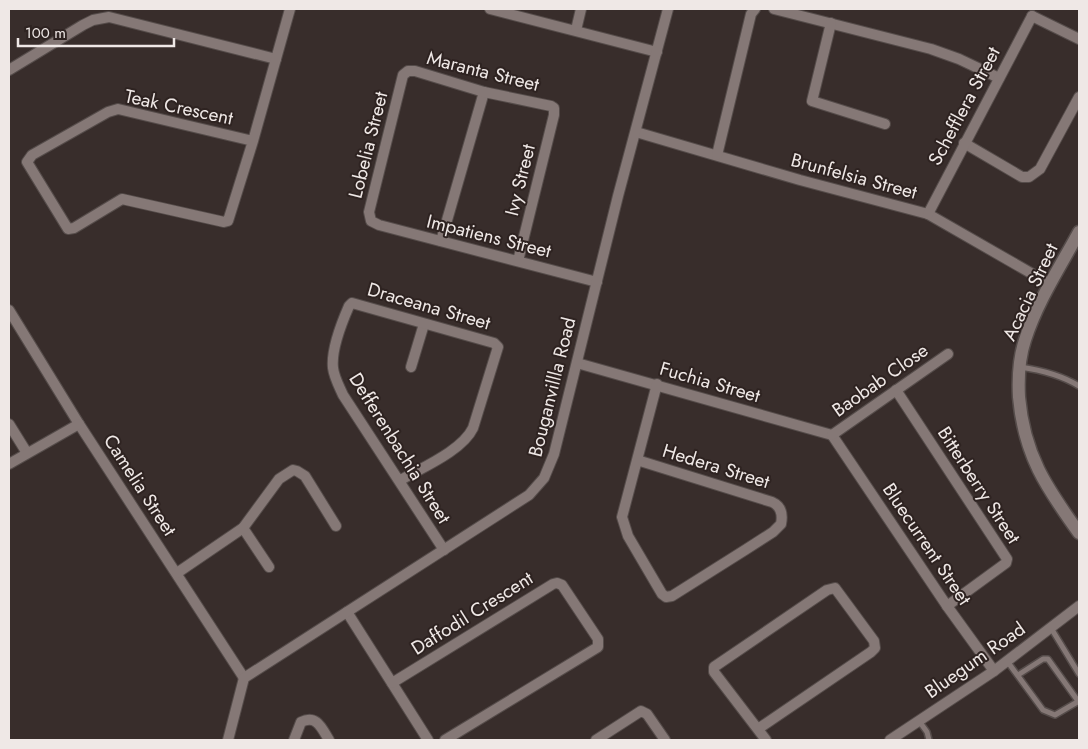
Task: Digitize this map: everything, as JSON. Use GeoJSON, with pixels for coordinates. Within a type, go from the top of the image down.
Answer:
{"type":"FeatureCollection","features":[{"type":"Feature","properties":{"kind":"street"},"geometry":{"type":"LineString","coordinates":[[253,141],[290,9]]}},
{"type":"Feature","properties":{"kind":"street"},"geometry":{"type":"LineString","coordinates":[[490,9],[657,52]]}},
{"type":"Feature","properties":{"kind":"street"},"geometry":{"type":"LineString","coordinates":[[576,30],[581,9]]}},
{"type":"Feature","properties":{"kind":"street","name":"Bouganvillla Road"},"geometry":{"type":"LineString","coordinates":[[244,678],[529,495],[544,478],[554,454],[668,9]]}},
{"type":"Feature","properties":{"kind":"street"},"geometry":{"type":"LineString","coordinates":[[717,155],[751,14],[755,9]]}},
{"type":"Feature","properties":{"kind":"street"},"geometry":{"type":"LineString","coordinates":[[774,9],[931,49],[999,78]]}},
{"type":"Feature","properties":{"kind":"street"},"geometry":{"type":"LineString","coordinates":[[1032,12],[1079,39]]}},
{"type":"Feature","properties":{"kind":"street","name":"Schefflera Street"},"geometry":{"type":"LineString","coordinates":[[928,214],[1032,12]]}},
{"type":"Feature","properties":{"kind":"street"},"geometry":{"type":"LineString","coordinates":[[9,70],[83,25],[93,20],[110,17],[276,59]]}},
{"type":"Feature","properties":{"kind":"street"},"geometry":{"type":"LineString","coordinates":[[832,23],[812,101],[885,124]]}},
{"type":"Feature","properties":{"kind":"street","name":"Maranta Street"},"geometry":{"type":"LineString","coordinates":[[403,75],[415,71],[484,92],[554,108]]}},
{"type":"Feature","properties":{"kind":"street","name":"Lobelia Street"},"geometry":{"type":"LineString","coordinates":[[373,223],[370,219],[370,212],[403,75]]}},
{"type":"Feature","properties":{"kind":"street"},"geometry":{"type":"LineString","coordinates":[[441,242],[484,92]]}},
{"type":"Feature","properties":{"kind":"street"},"geometry":{"type":"LineString","coordinates":[[964,144],[1022,177],[1029,177],[1040,169],[1079,97]]}},
{"type":"Feature","properties":{"kind":"street","name":"Ivy Street"},"geometry":{"type":"LineString","coordinates":[[518,261],[554,116],[554,108]]}},
{"type":"Feature","properties":{"kind":"street","name":"Teak Crescent"},"geometry":{"type":"LineString","coordinates":[[118,109],[253,141],[229,219],[222,221],[126,199],[119,200],[74,228],[68,228],[27,164],[28,159],[108,112],[118,109]]}},
{"type":"Feature","properties":{"kind":"street","name":"Brunfelsia Street"},"geometry":{"type":"LineString","coordinates":[[636,132],[800,180],[928,214],[1050,284]]}},
{"type":"Feature","properties":{"kind":"street","name":"Impatiens Street"},"geometry":{"type":"LineString","coordinates":[[373,223],[597,282]]}},
{"type":"Feature","properties":{"kind":"street","name":"Acacia Street"},"geometry":{"type":"LineString","coordinates":[[1079,232],[1050,284],[1025,339],[1020,367],[1020,408],[1028,446],[1041,477],[1079,533]]}},
{"type":"Feature","properties":{"kind":"street","name":"Draceana Street"},"geometry":{"type":"LineString","coordinates":[[350,305],[354,303],[494,343],[497,346],[476,421],[469,436],[450,450],[399,481]]}},
{"type":"Feature","properties":{"kind":"street","name":"Defferenbachia Street"},"geometry":{"type":"LineString","coordinates":[[350,305],[340,331],[334,356],[333,369],[335,377],[343,395],[444,550]]}},
{"type":"Feature","properties":{"kind":"street","name":"Camelia Street"},"geometry":{"type":"LineString","coordinates":[[9,310],[79,424],[244,678]]}},
{"type":"Feature","properties":{"kind":"street"},"geometry":{"type":"LineString","coordinates":[[411,367],[424,324]]}},
{"type":"Feature","properties":{"kind":"street","name":"Baobab Close"},"geometry":{"type":"LineString","coordinates":[[832,436],[948,354]]}},
{"type":"Feature","properties":{"kind":"street","name":"Fuchia Street"},"geometry":{"type":"LineString","coordinates":[[577,363],[657,384],[832,436]]}},
{"type":"Feature","properties":{"kind":"street"},"geometry":{"type":"LineString","coordinates":[[636,460],[657,384]]}},
{"type":"Feature","properties":{"kind":"street","name":"Bitterberry Street"},"geometry":{"type":"LineString","coordinates":[[896,390],[1007,559],[1006,563],[947,606]]}},
{"type":"Feature","properties":{"kind":"street"},"geometry":{"type":"LineString","coordinates":[[9,424],[27,454]]}},
{"type":"Feature","properties":{"kind":"street"},"geometry":{"type":"LineString","coordinates":[[9,464],[79,424]]}},
{"type":"Feature","properties":{"kind":"street","name":"Bluecurrent Street"},"geometry":{"type":"LineString","coordinates":[[832,436],[947,606],[994,671]]}},
{"type":"Feature","properties":{"kind":"street","name":"Hedera Street"},"geometry":{"type":"LineString","coordinates":[[636,460],[772,502],[781,511],[781,524],[773,532],[672,596],[667,597],[662,594],[623,524],[623,512],[636,460]]}},
{"type":"Feature","properties":{"kind":"street"},"geometry":{"type":"LineString","coordinates":[[177,573],[243,528],[273,484],[293,470],[297,470],[305,476],[336,526]]}},
{"type":"Feature","properties":{"kind":"street"},"geometry":{"type":"LineString","coordinates":[[243,528],[269,566]]}},
{"type":"Feature","properties":{"kind":"street","name":"Daffodil Crescent"},"geometry":{"type":"LineString","coordinates":[[392,683],[553,584],[559,583],[563,586],[598,639],[599,644],[597,648],[446,740]]}},
{"type":"Feature","properties":{"kind":"street"},"geometry":{"type":"LineString","coordinates":[[758,729],[875,648],[874,641],[834,587],[715,666],[714,672],[766,740]]}},
{"type":"Feature","properties":{"kind":"street","name":"Bluegum Road"},"geometry":{"type":"LineString","coordinates":[[890,740],[994,671],[1079,606]]}},
{"type":"Feature","properties":{"kind":"street"},"geometry":{"type":"LineString","coordinates":[[346,612],[428,740]]}},
{"type":"Feature","properties":{"kind":"street"},"geometry":{"type":"LineString","coordinates":[[228,740],[244,678]]}},
{"type":"Feature","properties":{"kind":"street"},"geometry":{"type":"LineString","coordinates":[[596,740],[638,712],[647,714],[665,740]]}},
{"type":"Feature","properties":{"kind":"street"},"geometry":{"type":"LineString","coordinates":[[294,740],[301,722],[311,719],[317,721],[329,740]]}},
{"type":"Feature","properties":{"kind":"lane"},"geometry":{"type":"LineString","coordinates":[[1020,367],[1066,378],[1079,386]]}},
{"type":"Feature","properties":{"kind":"lane"},"geometry":{"type":"LineString","coordinates":[[1050,628],[1079,674]]}},
{"type":"Feature","properties":{"kind":"lane"},"geometry":{"type":"LineString","coordinates":[[1007,661],[1043,710],[1049,714],[1054,715],[1078,701],[1048,659],[1043,659],[1018,675]]}},
{"type":"Feature","properties":{"kind":"lane"},"geometry":{"type":"LineString","coordinates":[[919,721],[927,732],[929,740]]}}]}
